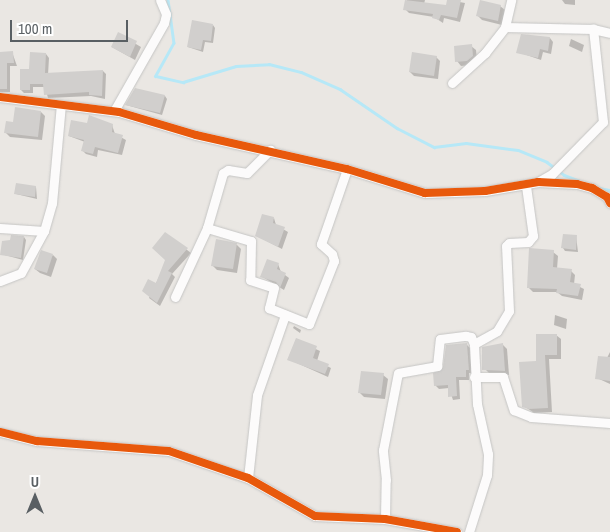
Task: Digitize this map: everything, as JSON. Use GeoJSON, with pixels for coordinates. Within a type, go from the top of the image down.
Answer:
{"type":"FeatureCollection","features":[{"type":"Feature","properties":{"kind":"street"},"geometry":{"type":"LineString","coordinates":[[114,111],[164,23],[166,14],[160,0]]}},
{"type":"Feature","properties":{"kind":"street"},"geometry":{"type":"LineString","coordinates":[[452,83],[486,53],[505,27],[511,0]]}},
{"type":"Feature","properties":{"kind":"street"},"geometry":{"type":"LineString","coordinates":[[505,27],[593,29],[610,33]]}},
{"type":"Feature","properties":{"kind":"street"},"geometry":{"type":"LineString","coordinates":[[0,97],[114,111],[196,135],[270,150],[347,169],[425,193],[526,186],[552,174],[602,122],[593,29]]}},
{"type":"Feature","properties":{"kind":"street"},"geometry":{"type":"LineString","coordinates":[[0,281],[22,273],[44,231],[52,203],[61,105]]}},
{"type":"Feature","properties":{"kind":"street"},"geometry":{"type":"LineString","coordinates":[[175,297],[207,228],[223,172],[252,171],[270,150]]}},
{"type":"Feature","properties":{"kind":"street"},"geometry":{"type":"LineString","coordinates":[[207,228],[252,243],[250,280],[274,288],[269,308],[306,325],[312,322],[334,261],[332,254],[323,248],[321,242],[347,169]]}},
{"type":"Feature","properties":{"kind":"street"},"geometry":{"type":"LineString","coordinates":[[538,182],[577,184],[609,199]]}},
{"type":"Feature","properties":{"kind":"street"},"geometry":{"type":"LineString","coordinates":[[474,344],[497,331],[509,311],[506,246],[509,243],[528,242],[534,236],[526,186]]}},
{"type":"Feature","properties":{"kind":"street"},"geometry":{"type":"LineString","coordinates":[[0,228],[44,231]]}},
{"type":"Feature","properties":{"kind":"street"},"geometry":{"type":"LineString","coordinates":[[248,478],[257,395],[285,315]]}},
{"type":"Feature","properties":{"kind":"street"},"geometry":{"type":"LineString","coordinates":[[385,519],[386,480],[383,450],[398,373],[438,366],[440,340],[466,336],[471,338],[474,344],[474,377],[488,454],[487,475],[469,532]]}},
{"type":"Feature","properties":{"kind":"street"},"geometry":{"type":"LineString","coordinates":[[474,377],[503,377],[514,410],[531,417],[610,423]]}},
{"type":"Feature","properties":{"kind":"street"},"geometry":{"type":"LineString","coordinates":[[0,432],[37,441],[170,451],[248,478],[315,516],[385,519],[457,532]]}},
{"type":"Feature","properties":{"kind":"building"},"geometry":{"type":"Polygon","coordinates":[[[405,0],[446,5],[447,0],[461,0],[457,18],[441,15],[439,20],[432,18],[433,14],[403,10],[405,0]]]}},
{"type":"Feature","properties":{"kind":"building"},"geometry":{"type":"Polygon","coordinates":[[[480,0],[501,5],[498,21],[476,16],[480,0]]]}},
{"type":"Feature","properties":{"kind":"building"},"geometry":{"type":"Polygon","coordinates":[[[192,20],[213,24],[211,41],[203,40],[201,50],[187,47],[192,20]]]}},
{"type":"Feature","properties":{"kind":"building"},"geometry":{"type":"Polygon","coordinates":[[[118,32],[137,41],[130,57],[111,47],[118,32]]]}},
{"type":"Feature","properties":{"kind":"building"},"geometry":{"type":"Polygon","coordinates":[[[521,34],[550,37],[548,51],[540,49],[538,58],[516,53],[521,34]]]}},
{"type":"Feature","properties":{"kind":"building"},"geometry":{"type":"Polygon","coordinates":[[[472,44],[473,56],[467,61],[455,62],[454,46],[472,44]]]}},
{"type":"Feature","properties":{"kind":"building"},"geometry":{"type":"Polygon","coordinates":[[[13,51],[14,63],[7,63],[7,89],[0,89],[0,52],[13,51]]]}},
{"type":"Feature","properties":{"kind":"building"},"geometry":{"type":"Polygon","coordinates":[[[30,52],[46,53],[45,73],[103,70],[102,96],[89,95],[89,92],[44,95],[43,84],[30,84],[30,90],[20,90],[20,69],[29,69],[30,52]]]}},
{"type":"Feature","properties":{"kind":"building"},"geometry":{"type":"Polygon","coordinates":[[[412,52],[437,56],[434,76],[409,72],[412,52]]]}},
{"type":"Feature","properties":{"kind":"building"},"geometry":{"type":"Polygon","coordinates":[[[135,88],[165,95],[160,113],[125,105],[135,88]]]}},
{"type":"Feature","properties":{"kind":"building"},"geometry":{"type":"Polygon","coordinates":[[[15,107],[41,111],[38,137],[4,133],[6,121],[13,122],[15,107]]]}},
{"type":"Feature","properties":{"kind":"building"},"geometry":{"type":"Polygon","coordinates":[[[89,115],[113,124],[112,132],[123,135],[118,153],[95,147],[93,154],[81,151],[84,140],[68,136],[71,120],[87,123],[89,115]]]}},
{"type":"Feature","properties":{"kind":"building"},"geometry":{"type":"Polygon","coordinates":[[[16,183],[36,186],[35,197],[14,194],[16,183]]]}},
{"type":"Feature","properties":{"kind":"building"},"geometry":{"type":"Polygon","coordinates":[[[262,214],[274,217],[273,223],[285,227],[278,247],[255,236],[262,214]]]}},
{"type":"Feature","properties":{"kind":"building"},"geometry":{"type":"Polygon","coordinates":[[[165,232],[188,248],[168,271],[172,273],[157,303],[142,291],[148,279],[156,283],[165,260],[152,248],[165,232]]]}},
{"type":"Feature","properties":{"kind":"building"},"geometry":{"type":"Polygon","coordinates":[[[563,234],[577,235],[576,250],[561,248],[563,234]]]}},
{"type":"Feature","properties":{"kind":"building"},"geometry":{"type":"Polygon","coordinates":[[[11,235],[24,236],[21,258],[0,255],[2,241],[10,240],[11,235]]]}},
{"type":"Feature","properties":{"kind":"building"},"geometry":{"type":"Polygon","coordinates":[[[216,239],[237,243],[233,269],[211,266],[216,239]]]}},
{"type":"Feature","properties":{"kind":"building"},"geometry":{"type":"Polygon","coordinates":[[[529,248],[554,250],[553,267],[572,269],[570,282],[581,284],[578,296],[556,293],[557,289],[527,288],[529,248]]]}},
{"type":"Feature","properties":{"kind":"building"},"geometry":{"type":"Polygon","coordinates":[[[41,250],[53,254],[47,273],[34,269],[41,250]]]}},
{"type":"Feature","properties":{"kind":"building"},"geometry":{"type":"Polygon","coordinates":[[[267,259],[279,263],[277,269],[286,273],[280,288],[276,282],[260,277],[267,259]]]}},
{"type":"Feature","properties":{"kind":"building"},"geometry":{"type":"Polygon","coordinates":[[[536,334],[557,334],[557,355],[545,355],[548,408],[529,409],[522,407],[519,362],[536,361],[536,334]]]}},
{"type":"Feature","properties":{"kind":"building"},"geometry":{"type":"Polygon","coordinates":[[[296,338],[317,346],[313,358],[329,364],[325,374],[287,360],[296,338]]]}},
{"type":"Feature","properties":{"kind":"building"},"geometry":{"type":"Polygon","coordinates":[[[467,343],[469,370],[466,370],[466,377],[456,377],[457,396],[448,397],[448,385],[434,386],[433,373],[443,367],[446,345],[467,343]]]}},
{"type":"Feature","properties":{"kind":"building"},"geometry":{"type":"Polygon","coordinates":[[[503,343],[505,371],[482,370],[482,347],[503,343]]]}},
{"type":"Feature","properties":{"kind":"building"},"geometry":{"type":"Polygon","coordinates":[[[598,356],[610,357],[610,381],[595,379],[598,356]]]}},
{"type":"Feature","properties":{"kind":"building"},"geometry":{"type":"Polygon","coordinates":[[[361,371],[384,373],[381,395],[358,393],[361,371]]]}},
{"type":"Feature","properties":{"kind":"waterway"},"geometry":{"type":"LineString","coordinates":[[168,0],[174,43],[156,76],[183,82],[236,66],[269,64],[301,72],[340,89],[397,128],[434,147],[466,143],[518,150],[547,162],[564,175],[578,180]]}},
{"type":"Feature","properties":{"kind":"waterway"},"geometry":{"type":"LineString","coordinates":[[599,188],[610,190]]}},
{"type":"Feature","properties":{"kind":"cycle path"},"geometry":{"type":"LineString","coordinates":[[0,97],[119,112],[196,135],[347,169],[425,193],[485,191],[538,182],[577,184],[592,188],[607,197],[610,203]]}},
{"type":"Feature","properties":{"kind":"cycle path"},"geometry":{"type":"LineString","coordinates":[[0,432],[37,441],[169,451],[248,478],[315,516],[385,519],[457,532]]}}]}
